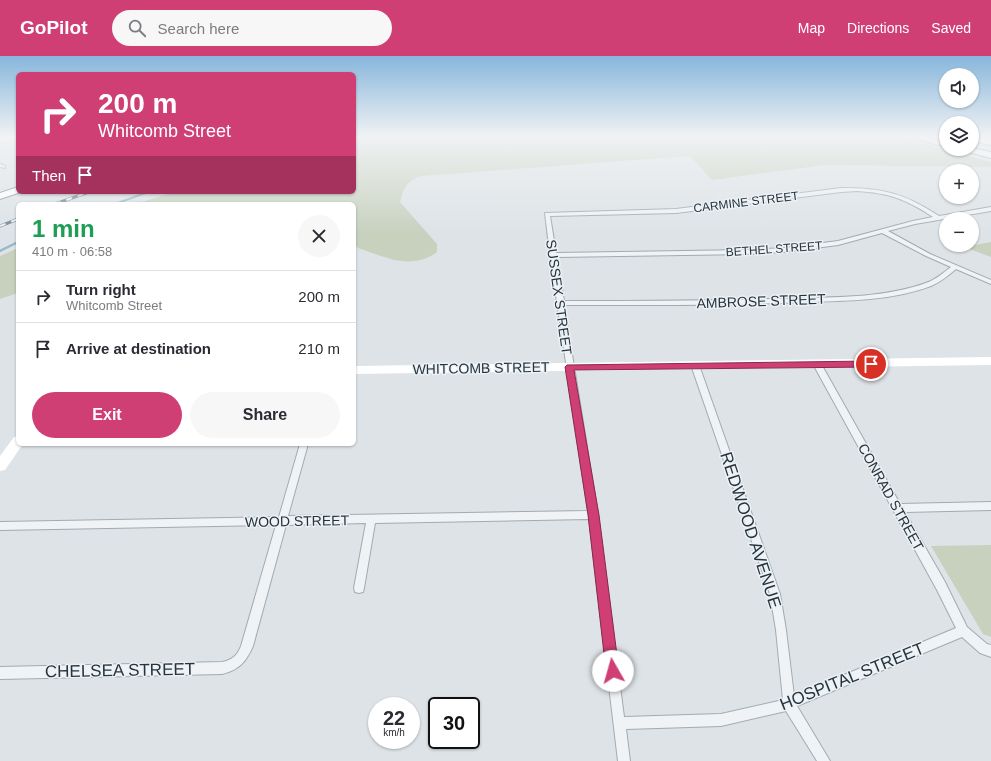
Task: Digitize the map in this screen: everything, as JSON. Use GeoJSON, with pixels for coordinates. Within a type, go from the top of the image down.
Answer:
{"type":"FeatureCollection","features":[{"type":"Feature","properties":{"kind":"highway"},"geometry":{"type":"LineString","coordinates":[[0,187],[16,183]]}},
{"type":"Feature","properties":{"kind":"highway"},"geometry":{"type":"LineString","coordinates":[[0,196],[16,191]]}},
{"type":"Feature","properties":{"kind":"street","name":"CARMINE STREET"},"geometry":{"type":"LineString","coordinates":[[547,214],[676,211],[841,190],[875,190],[900,195],[911,200],[938,218]]}},
{"type":"Feature","properties":{"kind":"street","name":"BETHEL STREET"},"geometry":{"type":"LineString","coordinates":[[553,255],[748,252],[784,250],[825,245],[915,222],[991,209]]}},
{"type":"Feature","properties":{"kind":"street","name":"SUSSEX STREET"},"geometry":{"type":"LineString","coordinates":[[547,214],[593,515],[624,761]]}},
{"type":"Feature","properties":{"kind":"street"},"geometry":{"type":"LineString","coordinates":[[883,231],[909,246],[991,282]]}},
{"type":"Feature","properties":{"kind":"street","name":"AMBROSE STREET"},"geometry":{"type":"LineString","coordinates":[[561,303],[725,302],[831,299],[890,293],[926,285],[938,280],[955,267]]}},
{"type":"Feature","properties":{"kind":"street","name":"WHITCOMB STREET"},"geometry":{"type":"LineString","coordinates":[[356,370],[991,361]]}},
{"type":"Feature","properties":{"kind":"street","name":"CONRAD STREET"},"geometry":{"type":"LineString","coordinates":[[817,364],[941,586],[963,631]]}},
{"type":"Feature","properties":{"kind":"street","name":"REDWOOD AVENUE"},"geometry":{"type":"LineString","coordinates":[[695,365],[775,594],[782,630],[789,704],[824,761]]}},
{"type":"Feature","properties":{"kind":"street"},"geometry":{"type":"LineString","coordinates":[[0,466],[16,444]]}},
{"type":"Feature","properties":{"kind":"street"},"geometry":{"type":"LineString","coordinates":[[282,521],[303,446]]}},
{"type":"Feature","properties":{"kind":"street"},"geometry":{"type":"LineString","coordinates":[[898,508],[991,506]]}},
{"type":"Feature","properties":{"kind":"street","name":"WOOD STREET"},"geometry":{"type":"LineString","coordinates":[[0,526],[593,515]]}},
{"type":"Feature","properties":{"kind":"street"},"geometry":{"type":"LineString","coordinates":[[359,588],[371,519]]}},
{"type":"Feature","properties":{"kind":"street","name":"CHELSEA STREET"},"geometry":{"type":"LineString","coordinates":[[0,673],[231,667],[238,663],[244,656],[282,521]]}},
{"type":"Feature","properties":{"kind":"street"},"geometry":{"type":"LineString","coordinates":[[963,631],[984,649],[991,651]]}},
{"type":"Feature","properties":{"kind":"street","name":"HOSPITAL STREET"},"geometry":{"type":"LineString","coordinates":[[620,723],[721,720],[789,704],[963,631]]}},
{"type":"Feature","properties":{"kind":"green space"},"geometry":{"type":"Polygon","coordinates":[[[356,169],[516,169],[421,176],[412,180],[406,186],[400,202],[437,244],[437,252],[427,258],[417,261],[388,258],[358,248],[356,246],[356,202],[142,202],[167,194],[356,194],[356,169]]]}},
{"type":"Feature","properties":{"kind":"green space"},"geometry":{"type":"Polygon","coordinates":[[[702,169],[795,169],[712,180],[702,169]]]}},
{"type":"Feature","properties":{"kind":"green space"},"geometry":{"type":"Polygon","coordinates":[[[991,242],[991,257],[978,252],[979,252],[979,244],[991,242]]]}},
{"type":"Feature","properties":{"kind":"green space"},"geometry":{"type":"Polygon","coordinates":[[[16,249],[16,294],[0,299],[0,256],[16,249]]]}},
{"type":"Feature","properties":{"kind":"green space"},"geometry":{"type":"Polygon","coordinates":[[[991,545],[991,637],[983,634],[931,546],[991,545]]]}},
{"type":"Feature","properties":{"kind":"waterway"},"geometry":{"type":"LineString","coordinates":[[120,202],[142,194]]}},
{"type":"Feature","properties":{"kind":"waterway"},"geometry":{"type":"LineString","coordinates":[[0,251],[16,243]]}},
{"type":"Feature","properties":{"kind":"railway"},"geometry":{"type":"LineString","coordinates":[[61,202],[83,194]]}},
{"type":"Feature","properties":{"kind":"railway"},"geometry":{"type":"LineString","coordinates":[[0,226],[16,220]]}},
{"type":"Feature","properties":{"kind":"route"},"geometry":{"type":"LineString","coordinates":[[613,671],[593,515],[570,367],[871,364]]}}]}
